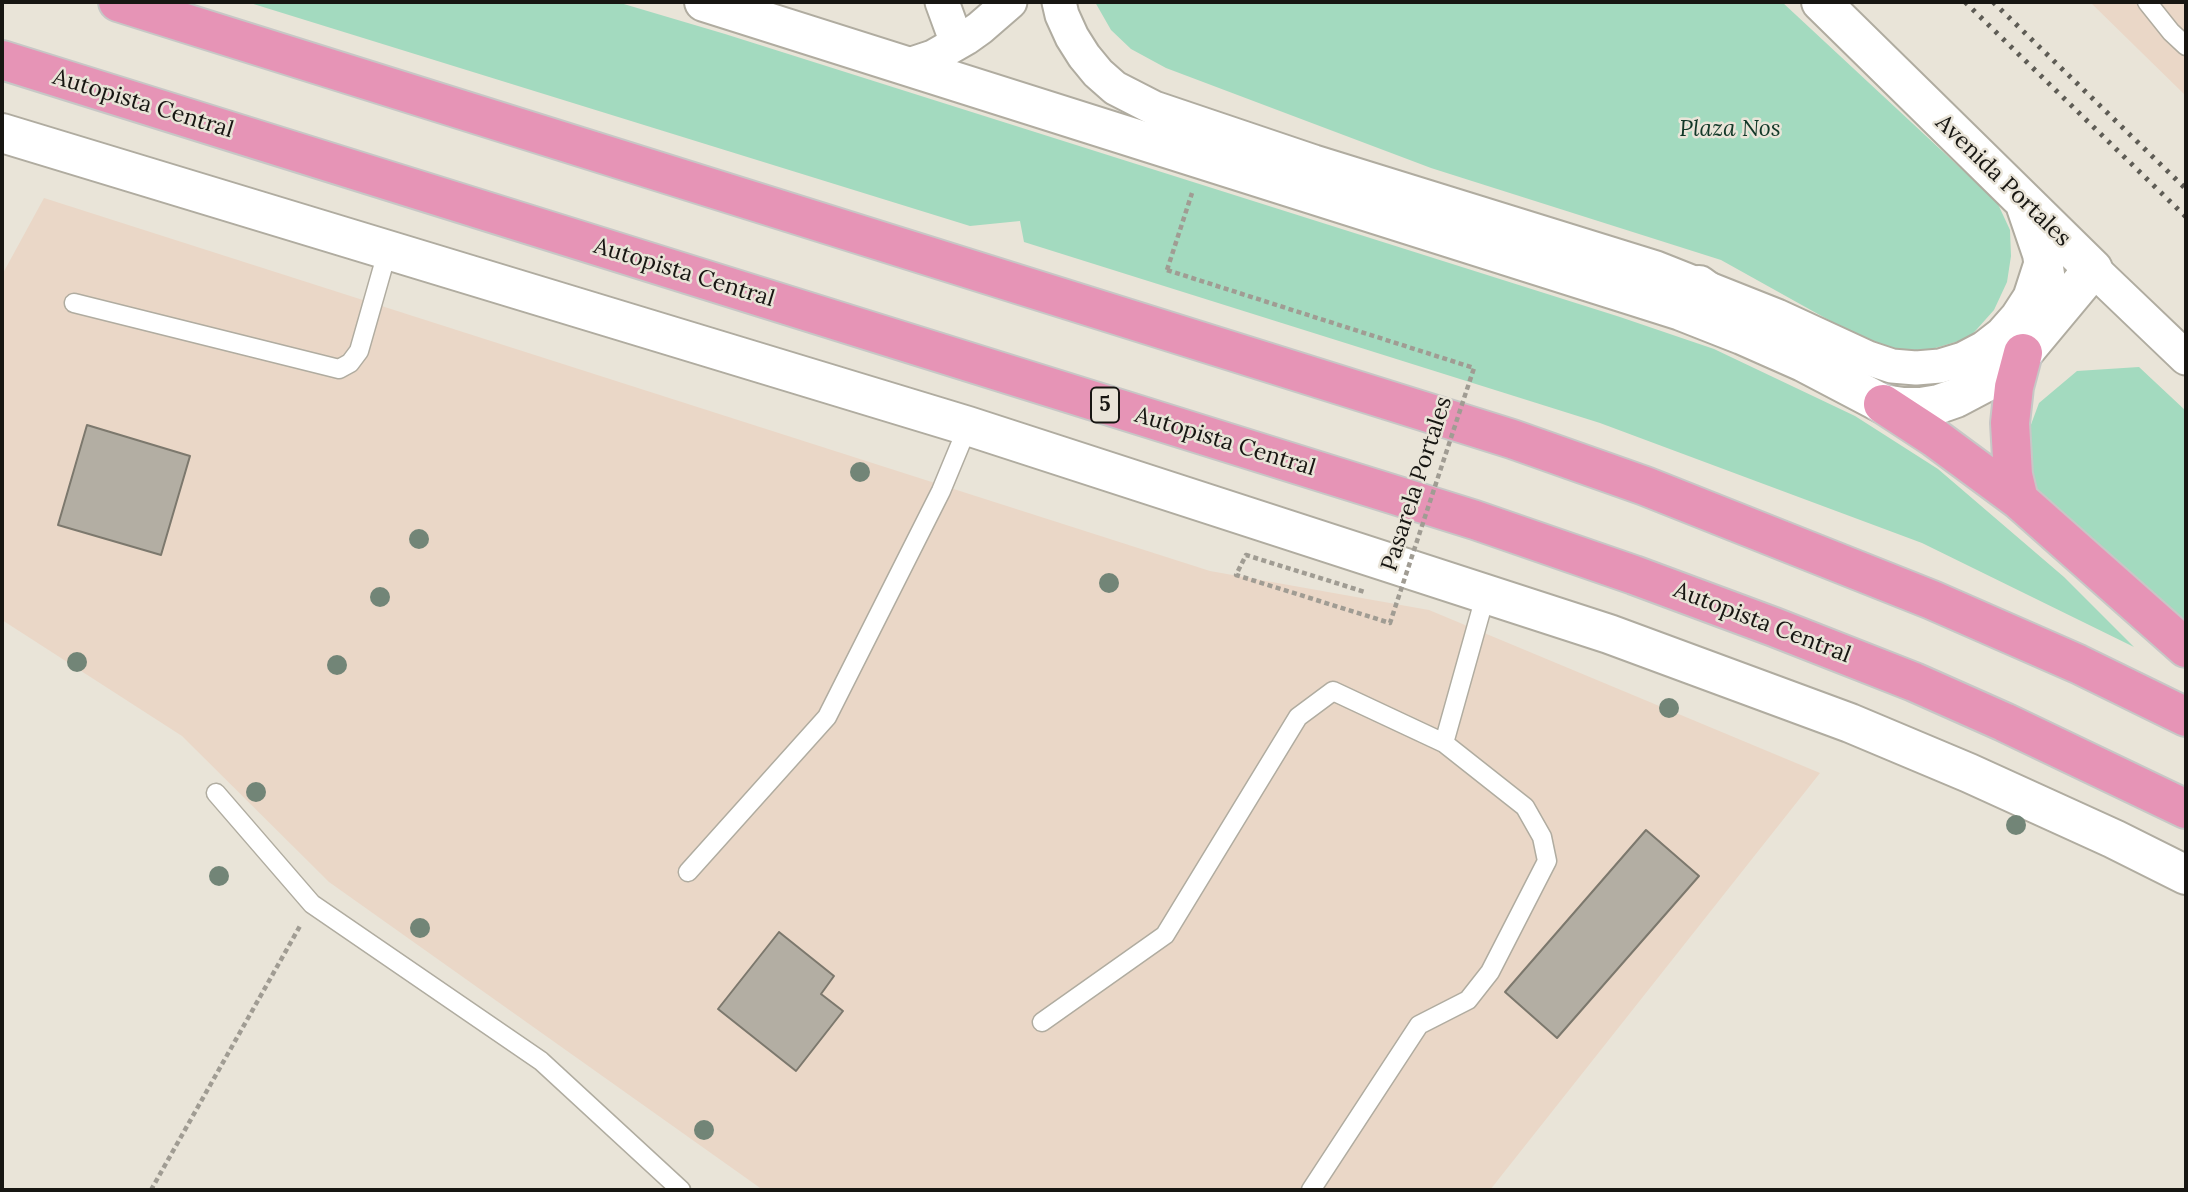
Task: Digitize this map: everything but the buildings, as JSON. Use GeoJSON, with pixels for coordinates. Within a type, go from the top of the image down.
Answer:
{"type":"FeatureCollection","features":[{"type":"Feature","properties":{"kind":"highway"},"geometry":{"type":"LineString","coordinates":[[118,2],[1512,439],[1657,490],[1932,600],[2078,664],[2186,717]]}},
{"type":"Feature","properties":{"kind":"highway","name":"Autopista Central"},"geometry":{"type":"LineString","coordinates":[[2,60],[1487,524],[1774,626],[1914,682],[2186,809]]}},
{"type":"Feature","properties":{"kind":"highway"},"geometry":{"type":"LineString","coordinates":[[2019,500],[2013,475],[2010,423],[2014,387],[2031,342]]}},
{"type":"Feature","properties":{"kind":"highway"},"geometry":{"type":"LineString","coordinates":[[1883,404],[1958,454],[2019,500],[2186,648]]}},
{"type":"Feature","properties":{"kind":"main road"},"geometry":{"type":"LineString","coordinates":[[705,2],[1681,311],[1803,362],[1883,404],[1922,407],[1956,398],[1992,379],[2031,342],[2093,269]]}},
{"type":"Feature","properties":{"kind":"main road","name":"Avenida Portales"},"geometry":{"type":"LineString","coordinates":[[1821,2],[2093,269]]}},
{"type":"Feature","properties":{"kind":"main road"},"geometry":{"type":"LineString","coordinates":[[2,133],[968,426],[1609,634],[1850,723],[1969,773],[2186,875]]}},
{"type":"Feature","properties":{"kind":"main road"},"geometry":{"type":"LineString","coordinates":[[2024,202],[2042,254],[2046,281],[2045,309],[2031,342]]}},
{"type":"Feature","properties":{"kind":"main road"},"geometry":{"type":"LineString","coordinates":[[1699,285],[1803,362]]}},
{"type":"Feature","properties":{"kind":"street"},"geometry":{"type":"LineString","coordinates":[[942,2],[957,43]]}},
{"type":"Feature","properties":{"kind":"street"},"geometry":{"type":"LineString","coordinates":[[906,66],[933,57],[957,43],[980,28],[1010,2]]}},
{"type":"Feature","properties":{"kind":"street"},"geometry":{"type":"LineString","coordinates":[[1059,2],[1072,37],[1098,73],[1115,88],[1144,104],[1314,163],[1656,268],[1892,366],[1940,366],[1963,359],[1984,348],[2002,334],[2030,298],[2042,254]]}},
{"type":"Feature","properties":{"kind":"street","name":"Avenida Portales"},"geometry":{"type":"LineString","coordinates":[[2093,269],[2186,358]]}},
{"type":"Feature","properties":{"kind":"lane"},"geometry":{"type":"LineString","coordinates":[[2147,2],[2186,46]]}},
{"type":"Feature","properties":{"kind":"lane"},"geometry":{"type":"LineString","coordinates":[[74,303],[340,369],[350,363],[359,351],[388,249]]}},
{"type":"Feature","properties":{"kind":"lane"},"geometry":{"type":"LineString","coordinates":[[688,872],[827,717],[941,491],[968,426]]}},
{"type":"Feature","properties":{"kind":"lane"},"geometry":{"type":"LineString","coordinates":[[1444,743],[1486,593]]}},
{"type":"Feature","properties":{"kind":"lane"},"geometry":{"type":"LineString","coordinates":[[1042,1022],[1165,935],[1298,717],[1333,691],[1444,743],[1525,807],[1542,837],[1547,861],[1490,972],[1468,1000],[1419,1025],[1311,1190]]}},
{"type":"Feature","properties":{"kind":"lane"},"geometry":{"type":"LineString","coordinates":[[216,793],[312,904],[541,1060],[681,1190]]}},
{"type":"Feature","properties":{"kind":"path","name":"Pasarela Portales"},"geometry":{"type":"LineString","coordinates":[[1202,159],[1167,271],[1474,368],[1390,623],[1236,575],[1246,555],[1365,592]]}},
{"type":"Feature","properties":{"kind":"path"},"geometry":{"type":"LineString","coordinates":[[151,1190],[312,904]]}},
{"type":"Feature","properties":{"kind":"shaded area"},"geometry":{"type":"Polygon","coordinates":[[[2090,2],[2186,2],[2186,96],[2090,2]]]}},
{"type":"Feature","properties":{"kind":"shaded area"},"geometry":{"type":"Polygon","coordinates":[[[44,198],[1210,571],[1429,610],[1820,773],[1490,1190],[763,1190],[329,882],[182,736],[2,620],[2,275],[44,198]]]}},
{"type":"Feature","properties":{"kind":"green space"},"geometry":{"type":"Polygon","coordinates":[[[247,2],[617,2],[1620,317],[1714,349],[1855,416],[1938,469],[2064,577],[2134,647],[1922,543],[1600,423],[1024,242],[1020,221],[970,226],[247,2]]]}},
{"type":"Feature","properties":{"kind":"green space","name":"Plaza Nos"},"geometry":{"type":"Polygon","coordinates":[[[1095,2],[1782,2],[1997,202],[2010,230],[2011,256],[2007,282],[1994,310],[1969,338],[1925,351],[1879,348],[1721,260],[1431,168],[1166,68],[1131,49],[1111,30],[1095,2]]]}},
{"type":"Feature","properties":{"kind":"green space"},"geometry":{"type":"Polygon","coordinates":[[[2139,367],[2186,411],[2186,630],[2095,551],[2034,487],[2023,446],[2039,403],[2077,371],[2139,367]]]}},
{"type":"Feature","properties":{"kind":"railway"},"geometry":{"type":"LineString","coordinates":[[1965,2],[2186,217]]}},
{"type":"Feature","properties":{"kind":"railway"},"geometry":{"type":"LineString","coordinates":[[1993,2],[2186,189]]}}]}
